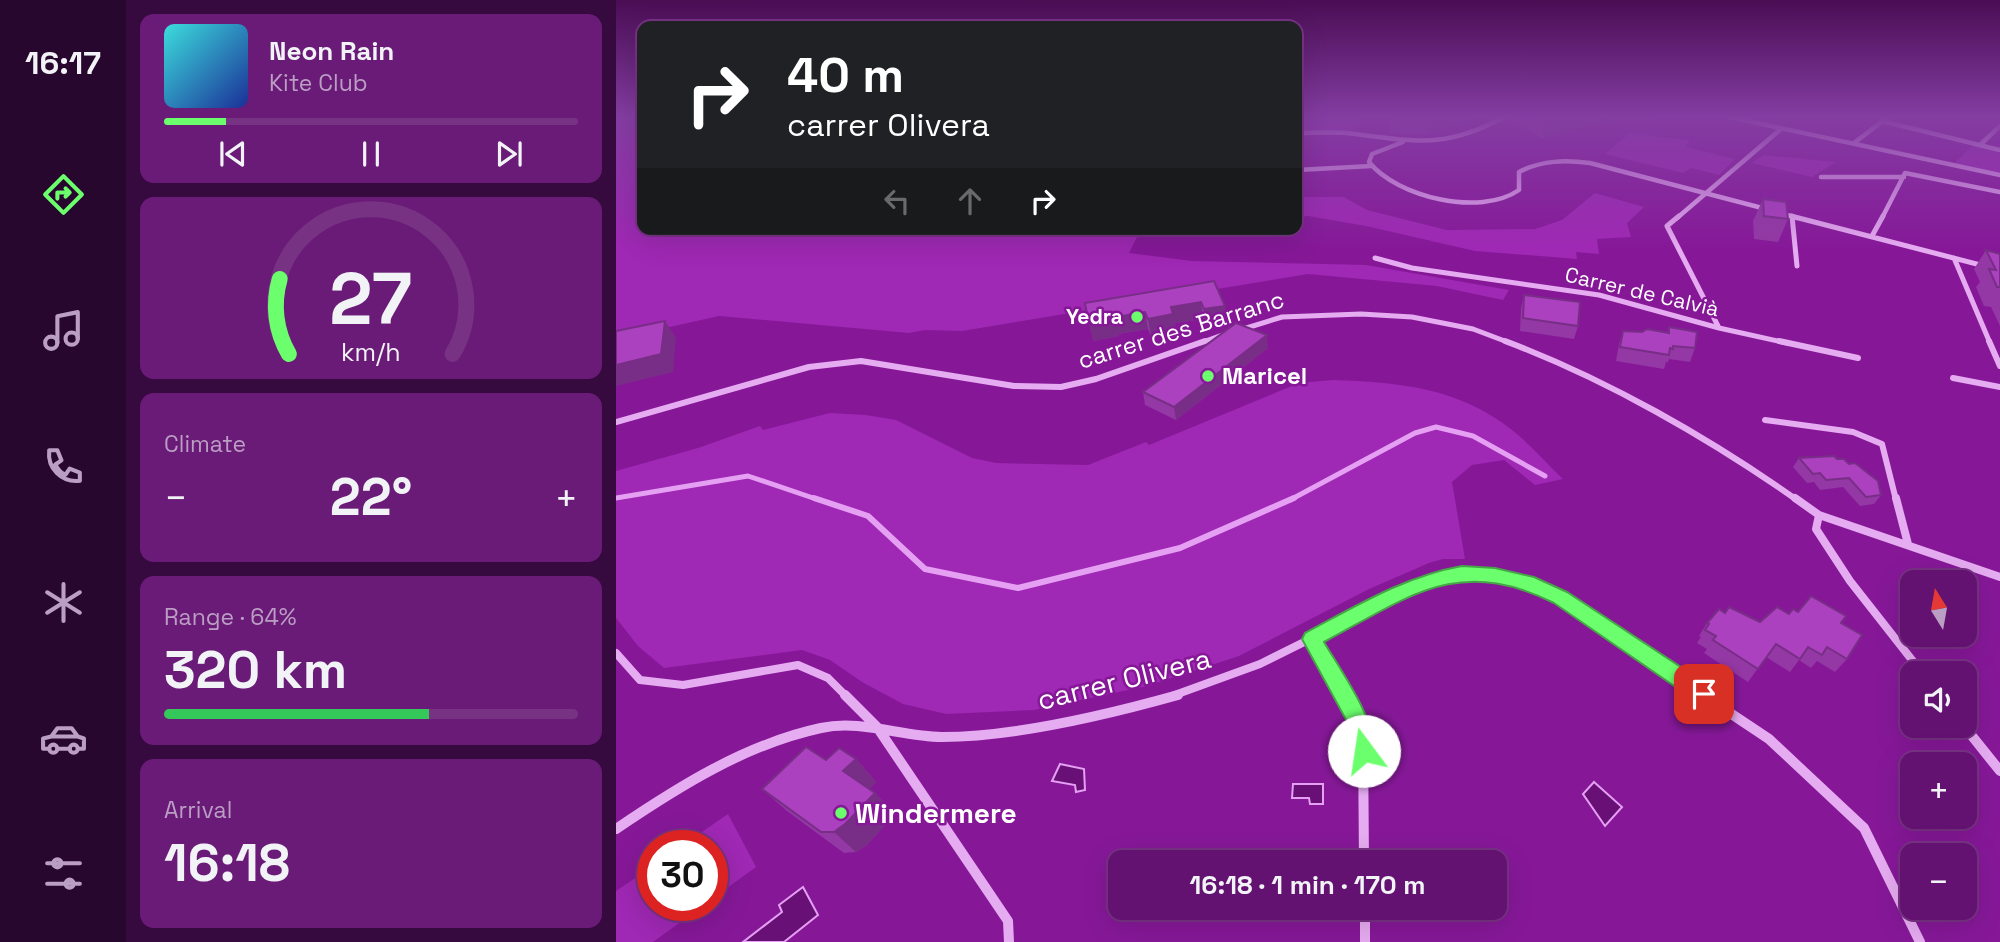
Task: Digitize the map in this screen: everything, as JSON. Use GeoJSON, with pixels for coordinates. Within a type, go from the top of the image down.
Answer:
{"type":"FeatureCollection","features":[{"type":"Feature","properties":{"kind":"street"},"geometry":{"type":"LineString","coordinates":[[1369,161],[1378,173],[1411,190],[1463,201],[1492,202],[1510,197],[1519,190],[1518,173],[1531,164],[1556,161]]}},
{"type":"Feature","properties":{"kind":"street"},"geometry":{"type":"LineString","coordinates":[[1572,161],[1590,163],[2000,270]]}},
{"type":"Feature","properties":{"kind":"street"},"geometry":{"type":"LineString","coordinates":[[1719,328],[1667,226],[1744,161]]}},
{"type":"Feature","properties":{"kind":"street"},"geometry":{"type":"LineString","coordinates":[[1934,161],[2000,175]]}},
{"type":"Feature","properties":{"kind":"street"},"geometry":{"type":"LineString","coordinates":[[1302,170],[1371,166]]}},
{"type":"Feature","properties":{"kind":"street"},"geometry":{"type":"LineString","coordinates":[[1872,236],[1905,173],[2000,192]]}},
{"type":"Feature","properties":{"kind":"street"},"geometry":{"type":"LineString","coordinates":[[1821,177],[1904,177]]}},
{"type":"Feature","properties":{"kind":"street"},"geometry":{"type":"LineString","coordinates":[[1792,216],[1797,266]]}},
{"type":"Feature","properties":{"kind":"street","name":"Carrer de Calvià"},"geometry":{"type":"LineString","coordinates":[[1375,258],[1412,268],[1599,295],[1719,328],[1858,358]]}},
{"type":"Feature","properties":{"kind":"street"},"geometry":{"type":"LineString","coordinates":[[1954,258],[2000,366]]}},
{"type":"Feature","properties":{"kind":"street","name":"carrer des Barranc"},"geometry":{"type":"LineString","coordinates":[[616,422],[809,367],[836,363],[861,361],[1014,386],[1061,387],[1096,379],[1203,341],[1282,317],[1314,314],[1412,317],[1473,330],[1540,354],[1641,404],[1765,477],[1819,515],[2000,577]]}},
{"type":"Feature","properties":{"kind":"street"},"geometry":{"type":"LineString","coordinates":[[1953,378],[2000,387]]}},
{"type":"Feature","properties":{"kind":"street"},"geometry":{"type":"LineString","coordinates":[[1765,420],[1853,432],[1882,444],[1908,544]]}},
{"type":"Feature","properties":{"kind":"street"},"geometry":{"type":"LineString","coordinates":[[1819,515],[1816,529],[1850,581],[1913,661]]}},
{"type":"Feature","properties":{"kind":"street","name":"carrer Olivera"},"geometry":{"type":"LineString","coordinates":[[616,829],[699,779],[761,748],[822,727],[877,727],[919,736],[967,736],[1115,710],[1199,689],[1312,639],[1407,589],[1431,579],[1462,573],[1495,576],[1534,585],[1560,598],[1769,739],[1864,828],[1920,942]]}},
{"type":"Feature","properties":{"kind":"street"},"geometry":{"type":"LineString","coordinates":[[1312,639],[1359,723],[1363,737],[1364,850]]}},
{"type":"Feature","properties":{"kind":"street"},"geometry":{"type":"LineString","coordinates":[[616,653],[640,680],[683,685],[798,665],[828,678],[877,727],[1008,921],[1009,942]]}},
{"type":"Feature","properties":{"kind":"street"},"geometry":{"type":"LineString","coordinates":[[1974,738],[2000,771]]}},
{"type":"Feature","properties":{"kind":"street"},"geometry":{"type":"LineString","coordinates":[[1365,920],[1365,942]]}},
{"type":"Feature","properties":{"kind":"shaded area"},"geometry":{"type":"Polygon","coordinates":[[[616,161],[637,161],[637,235],[1138,235],[1129,253],[1192,261],[1366,265],[1509,290],[1503,300],[1437,286],[1308,274],[962,331],[925,330],[909,333],[719,316],[616,339],[616,161]]]}},
{"type":"Feature","properties":{"kind":"shaded area"},"geometry":{"type":"Polygon","coordinates":[[[1634,161],[1733,161],[1719,175],[1691,168],[1683,173],[1634,161]]]}},
{"type":"Feature","properties":{"kind":"shaded area"},"geometry":{"type":"Polygon","coordinates":[[[1755,161],[1836,162],[1812,177],[1752,163],[1755,161]]]}},
{"type":"Feature","properties":{"kind":"shaded area"},"geometry":{"type":"Polygon","coordinates":[[[1957,161],[2000,161],[2000,174],[1954,164],[1957,161]]]}},
{"type":"Feature","properties":{"kind":"shaded area"},"geometry":{"type":"Polygon","coordinates":[[[1595,193],[1644,207],[1627,223],[1631,237],[1597,239],[1599,254],[1576,252],[1577,259],[1475,251],[1366,226],[1302,217],[1302,197],[1344,197],[1367,210],[1447,230],[1535,229],[1562,220],[1595,193]]]}},
{"type":"Feature","properties":{"kind":"shaded area"},"geometry":{"type":"Polygon","coordinates":[[[1333,380],[1427,390],[1471,405],[1512,430],[1563,479],[1535,485],[1504,460],[1472,465],[1452,482],[1465,559],[1443,559],[1429,563],[1369,589],[1239,656],[1147,686],[1034,710],[946,714],[903,704],[862,682],[830,660],[802,650],[664,668],[638,646],[616,618],[616,471],[698,448],[760,426],[763,430],[830,413],[896,420],[972,458],[996,463],[1088,465],[1146,442],[1149,445],[1299,383],[1333,380]]]}},
{"type":"Feature","properties":{"kind":"shaded area"},"geometry":{"type":"Polygon","coordinates":[[[1060,764],[1084,769],[1085,790],[1076,792],[1075,785],[1052,781],[1060,764]]]}},
{"type":"Feature","properties":{"kind":"shaded area"},"geometry":{"type":"Polygon","coordinates":[[[1594,782],[1622,807],[1605,826],[1583,794],[1594,782]]]}},
{"type":"Feature","properties":{"kind":"shaded area"},"geometry":{"type":"Polygon","coordinates":[[[1293,784],[1323,784],[1323,804],[1310,804],[1309,798],[1292,798],[1293,784]]]}},
{"type":"Feature","properties":{"kind":"shaded area"},"geometry":{"type":"Polygon","coordinates":[[[728,814],[756,867],[728,887],[728,830],[705,830],[728,814]]]}},
{"type":"Feature","properties":{"kind":"shaded area"},"geometry":{"type":"Polygon","coordinates":[[[637,877],[637,921],[682,921],[653,942],[616,942],[616,891],[637,877]]]}},
{"type":"Feature","properties":{"kind":"shaded area"},"geometry":{"type":"Polygon","coordinates":[[[803,887],[818,915],[784,942],[743,942],[782,912],[779,905],[803,887]]]}},
{"type":"Feature","properties":{"kind":"building"},"geometry":{"type":"Polygon","coordinates":[[[1763,199],[1786,202],[1788,219],[1764,216],[1763,199]]]}},
{"type":"Feature","properties":{"kind":"building"},"geometry":{"type":"Polygon","coordinates":[[[1986,250],[2000,254],[2000,287],[1997,287],[1989,269],[1996,270],[1986,250]]]}},
{"type":"Feature","properties":{"kind":"building"},"geometry":{"type":"Polygon","coordinates":[[[1214,281],[1225,306],[1204,309],[1201,302],[1171,307],[1173,314],[1148,319],[1145,312],[1089,324],[1085,303],[1214,281]]]}},
{"type":"Feature","properties":{"kind":"building"},"geometry":{"type":"Polygon","coordinates":[[[1524,295],[1580,302],[1578,326],[1523,318],[1524,295]]]}},
{"type":"Feature","properties":{"kind":"building"},"geometry":{"type":"Polygon","coordinates":[[[665,321],[661,354],[616,365],[616,331],[665,321]]]}},
{"type":"Feature","properties":{"kind":"building"},"geometry":{"type":"Polygon","coordinates":[[[1236,323],[1267,335],[1174,407],[1143,392],[1236,323]]]}},
{"type":"Feature","properties":{"kind":"building"},"geometry":{"type":"Polygon","coordinates":[[[1669,327],[1697,332],[1695,348],[1673,346],[1669,355],[1620,347],[1623,331],[1642,332],[1647,329],[1669,333],[1669,327]]]}},
{"type":"Feature","properties":{"kind":"building"},"geometry":{"type":"Polygon","coordinates":[[[1834,456],[1849,464],[1855,463],[1878,481],[1881,495],[1866,497],[1849,478],[1826,480],[1820,473],[1813,474],[1799,458],[1834,456]]]}},
{"type":"Feature","properties":{"kind":"building"},"geometry":{"type":"Polygon","coordinates":[[[1811,596],[1846,616],[1841,623],[1862,635],[1847,659],[1827,647],[1822,655],[1808,647],[1800,659],[1776,644],[1758,669],[1713,640],[1716,636],[1705,630],[1709,624],[1707,623],[1719,609],[1725,613],[1729,607],[1760,622],[1777,607],[1789,614],[1793,609],[1798,612],[1811,596]]]}},
{"type":"Feature","properties":{"kind":"building"},"geometry":{"type":"Polygon","coordinates":[[[806,747],[826,760],[839,748],[856,759],[843,771],[875,793],[834,832],[821,832],[762,789],[806,747]]]}},
{"type":"Feature","properties":{"kind":"waterway"},"geometry":{"type":"LineString","coordinates":[[1293,499],[1415,433],[1436,427],[1473,436],[1545,476]]}},
{"type":"Feature","properties":{"kind":"waterway"},"geometry":{"type":"LineString","coordinates":[[616,498],[748,476],[819,500]]}},
{"type":"Feature","properties":{"kind":"waterway"},"geometry":{"type":"LineString","coordinates":[[814,498],[868,516],[925,569],[1018,588],[1180,548],[1293,499]]}},
{"type":"Feature","properties":{"kind":"place","name":"Yedra"},"geometry":{"type":"Point","coordinates":[1137,317]}},
{"type":"Feature","properties":{"kind":"place","name":"Maricel"},"geometry":{"type":"Point","coordinates":[1208,376]}},
{"type":"Feature","properties":{"kind":"place","name":"Windermere"},"geometry":{"type":"Point","coordinates":[841,813]}},
{"type":"Feature","properties":{"kind":"route"},"geometry":{"type":"LineString","coordinates":[[1364,751],[1359,723],[1312,639],[1407,589],[1431,579],[1462,573],[1495,576],[1534,585],[1617,634],[1704,694]]}}]}
